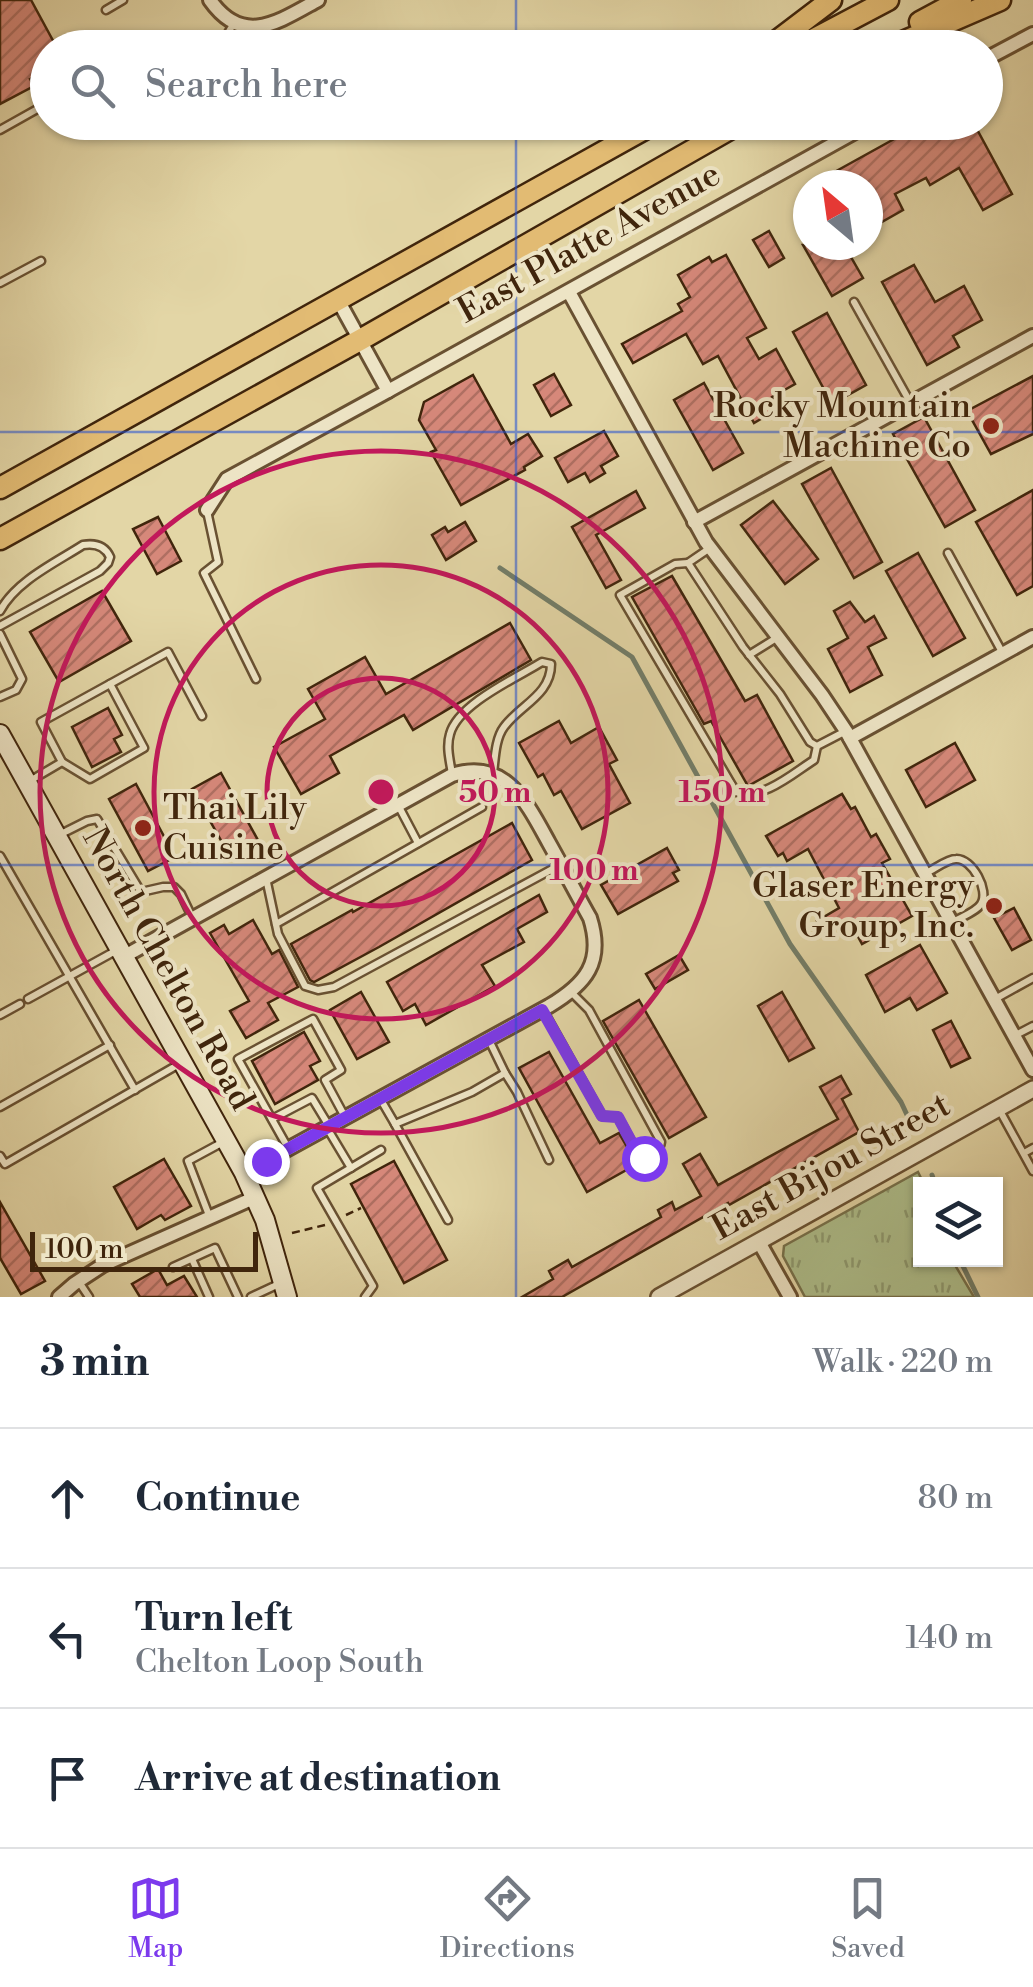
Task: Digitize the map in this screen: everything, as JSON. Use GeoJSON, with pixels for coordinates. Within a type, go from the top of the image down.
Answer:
{"type":"FeatureCollection","features":[{"type":"Feature","properties":{"kind":"main road"},"geometry":{"type":"LineString","coordinates":[[791,30],[830,0]]}},
{"type":"Feature","properties":{"kind":"main road"},"geometry":{"type":"LineString","coordinates":[[832,30],[888,0]]}},
{"type":"Feature","properties":{"kind":"main road"},"geometry":{"type":"LineString","coordinates":[[907,30],[961,0]]}},
{"type":"Feature","properties":{"kind":"main road"},"geometry":{"type":"LineString","coordinates":[[931,30],[1000,0]]}},
{"type":"Feature","properties":{"kind":"main road","name":"East Platte Avenue"},"geometry":{"type":"LineString","coordinates":[[0,488],[626,140]]}},
{"type":"Feature","properties":{"kind":"main road","name":"East Platte Avenue"},"geometry":{"type":"LineString","coordinates":[[0,539],[710,140]]}},
{"type":"Feature","properties":{"kind":"main road","name":"North Chelton Road"},"geometry":{"type":"LineString","coordinates":[[0,734],[5,754],[27,782],[244,1173],[264,1220],[284,1290]]}},
{"type":"Feature","properties":{"kind":"street"},"geometry":{"type":"LineString","coordinates":[[210,0],[223,16],[258,28],[318,0]]}},
{"type":"Feature","properties":{"kind":"street"},"geometry":{"type":"LineString","coordinates":[[1003,51],[1033,34]]}},
{"type":"Feature","properties":{"kind":"street","name":"East Platte Avenue"},"geometry":{"type":"LineString","coordinates":[[207,510],[227,478],[841,140]]}},
{"type":"Feature","properties":{"kind":"street"},"geometry":{"type":"LineString","coordinates":[[569,292],[694,522],[848,734],[1033,1070]]}},
{"type":"Feature","properties":{"kind":"street"},"geometry":{"type":"LineString","coordinates":[[338,300],[388,391]]}},
{"type":"Feature","properties":{"kind":"street"},"geometry":{"type":"LineString","coordinates":[[694,522],[1033,336]]}},
{"type":"Feature","properties":{"kind":"street"},"geometry":{"type":"LineString","coordinates":[[848,734],[1033,637]]}},
{"type":"Feature","properties":{"kind":"street"},"geometry":{"type":"LineString","coordinates":[[121,953],[193,918],[452,775],[477,770],[511,786],[521,796],[561,864],[595,933],[594,962],[572,992],[244,1173]]}},
{"type":"Feature","properties":{"kind":"street","name":"East Bijou Street"},"geometry":{"type":"LineString","coordinates":[[659,1297],[1033,1088]]}},
{"type":"Feature","properties":{"kind":"street"},"geometry":{"type":"LineString","coordinates":[[59,1297],[103,1265],[256,1198]]}},
{"type":"Feature","properties":{"kind":"street"},"geometry":{"type":"LineString","coordinates":[[759,1242],[790,1297]]}},
{"type":"Feature","properties":{"kind":"lane"},"geometry":{"type":"LineString","coordinates":[[106,10],[123,0]]}},
{"type":"Feature","properties":{"kind":"lane"},"geometry":{"type":"LineString","coordinates":[[229,30],[234,22]]}},
{"type":"Feature","properties":{"kind":"lane"},"geometry":{"type":"LineString","coordinates":[[0,130],[30,113]]}},
{"type":"Feature","properties":{"kind":"lane"},"geometry":{"type":"LineString","coordinates":[[0,283],[40,261]]}},
{"type":"Feature","properties":{"kind":"lane"},"geometry":{"type":"LineString","coordinates":[[854,302],[910,403]]}},
{"type":"Feature","properties":{"kind":"lane"},"geometry":{"type":"LineString","coordinates":[[207,510],[218,562],[204,573],[256,678]]}},
{"type":"Feature","properties":{"kind":"lane"},"geometry":{"type":"LineString","coordinates":[[0,611],[22,585],[83,544],[100,546],[108,552],[108,564],[100,571],[0,626]]}},
{"type":"Feature","properties":{"kind":"lane"},"geometry":{"type":"LineString","coordinates":[[710,547],[688,563],[675,564],[620,595],[736,792],[748,795],[774,786],[814,760],[817,746]]}},
{"type":"Feature","properties":{"kind":"lane"},"geometry":{"type":"LineString","coordinates":[[948,553],[1002,654]]}},
{"type":"Feature","properties":{"kind":"lane"},"geometry":{"type":"LineString","coordinates":[[688,563],[810,742],[817,746]]}},
{"type":"Feature","properties":{"kind":"lane"},"geometry":{"type":"LineString","coordinates":[[0,634],[22,679],[16,690],[0,698]]}},
{"type":"Feature","properties":{"kind":"lane"},"geometry":{"type":"LineString","coordinates":[[749,655],[778,637]]}},
{"type":"Feature","properties":{"kind":"lane"},"geometry":{"type":"LineString","coordinates":[[110,684],[144,748],[90,778],[62,762],[40,722],[168,652],[202,716]]}},
{"type":"Feature","properties":{"kind":"lane"},"geometry":{"type":"LineString","coordinates":[[452,775],[450,730],[462,715],[479,700],[542,662],[551,664],[551,674],[534,700],[504,726],[492,775]]}},
{"type":"Feature","properties":{"kind":"lane"},"geometry":{"type":"LineString","coordinates":[[817,746],[848,734]]}},
{"type":"Feature","properties":{"kind":"lane"},"geometry":{"type":"LineString","coordinates":[[27,782],[62,762]]}},
{"type":"Feature","properties":{"kind":"lane"},"geometry":{"type":"LineString","coordinates":[[397,804],[418,843]]}},
{"type":"Feature","properties":{"kind":"lane"},"geometry":{"type":"LineString","coordinates":[[276,924],[482,807]]}},
{"type":"Feature","properties":{"kind":"lane"},"geometry":{"type":"LineString","coordinates":[[57,836],[86,821],[97,820],[141,892],[174,887],[193,918]]}},
{"type":"Feature","properties":{"kind":"lane"},"geometry":{"type":"LineString","coordinates":[[0,856],[135,1090]]}},
{"type":"Feature","properties":{"kind":"lane"},"geometry":{"type":"LineString","coordinates":[[924,874],[960,858],[969,864],[984,890],[980,907],[952,923]]}},
{"type":"Feature","properties":{"kind":"lane"},"geometry":{"type":"LineString","coordinates":[[266,877],[278,934],[305,986],[318,990],[334,987],[561,864]]}},
{"type":"Feature","properties":{"kind":"lane"},"geometry":{"type":"LineString","coordinates":[[0,1015],[70,975],[121,953]]}},
{"type":"Feature","properties":{"kind":"lane"},"geometry":{"type":"LineString","coordinates":[[994,1000],[1033,978]]}},
{"type":"Feature","properties":{"kind":"lane"},"geometry":{"type":"LineString","coordinates":[[542,1010],[602,1116],[618,1117],[639,1156],[644,1158],[656,1151],[661,1142],[589,1010],[572,992]]}},
{"type":"Feature","properties":{"kind":"lane"},"geometry":{"type":"LineString","coordinates":[[289,1148],[238,1059],[313,1019],[341,1070],[325,1080],[346,1117]]}},
{"type":"Feature","properties":{"kind":"lane"},"geometry":{"type":"LineString","coordinates":[[1014,1036],[1033,1026]]}},
{"type":"Feature","properties":{"kind":"lane"},"geometry":{"type":"LineString","coordinates":[[488,1040],[549,1160]]}},
{"type":"Feature","properties":{"kind":"lane"},"geometry":{"type":"LineString","coordinates":[[0,1107],[110,1045]]}},
{"type":"Feature","properties":{"kind":"lane"},"geometry":{"type":"LineString","coordinates":[[0,1156],[4,1164],[182,1063]]}},
{"type":"Feature","properties":{"kind":"lane"},"geometry":{"type":"LineString","coordinates":[[395,1124],[472,1092],[506,1073]]}},
{"type":"Feature","properties":{"kind":"lane"},"geometry":{"type":"LineString","coordinates":[[272,1119],[312,1098],[351,1168]]}},
{"type":"Feature","properties":{"kind":"lane"},"geometry":{"type":"LineString","coordinates":[[380,1098],[448,1220]]}},
{"type":"Feature","properties":{"kind":"lane"},"geometry":{"type":"LineString","coordinates":[[999,1108],[1033,1171]]}},
{"type":"Feature","properties":{"kind":"lane"},"geometry":{"type":"LineString","coordinates":[[210,1218],[188,1161],[226,1140]]}},
{"type":"Feature","properties":{"kind":"lane"},"geometry":{"type":"LineString","coordinates":[[1024,1153],[1033,1148]]}},
{"type":"Feature","properties":{"kind":"lane"},"geometry":{"type":"LineString","coordinates":[[364,1297],[374,1286],[317,1188],[381,1150]]}},
{"type":"Feature","properties":{"kind":"lane"},"geometry":{"type":"LineString","coordinates":[[173,1267],[215,1248],[238,1297]]}},
{"type":"Feature","properties":{"kind":"lane"},"geometry":{"type":"LineString","coordinates":[[192,1258],[210,1297]]}},
{"type":"Feature","properties":{"kind":"lane"},"geometry":{"type":"LineString","coordinates":[[79,1280],[88,1297]]}},
{"type":"Feature","properties":{"kind":"lane"},"geometry":{"type":"LineString","coordinates":[[251,1297],[284,1290]]}},
{"type":"Feature","properties":{"kind":"green space"},"geometry":{"type":"Polygon","coordinates":[[[918,1172],[920,1177],[913,1177],[913,1267],[956,1267],[974,1297],[805,1297],[783,1256],[784,1246],[918,1172]]]}},
{"type":"Feature","properties":{"kind":"building"},"geometry":{"type":"Polygon","coordinates":[[[0,0],[31,0],[47,30],[30,30],[30,88],[0,104],[0,0]]]}},
{"type":"Feature","properties":{"kind":"building"},"geometry":{"type":"Polygon","coordinates":[[[892,140],[983,140],[1012,194],[983,210],[959,168],[930,185],[926,178],[895,194],[903,210],[883,221],[883,170],[838,170],[892,140]]]}},
{"type":"Feature","properties":{"kind":"building"},"geometry":{"type":"Polygon","coordinates":[[[769,231],[784,258],[769,267],[753,240],[769,231]]]}},
{"type":"Feature","properties":{"kind":"building"},"geometry":{"type":"Polygon","coordinates":[[[726,255],[766,328],[747,338],[759,359],[776,349],[795,384],[772,397],[778,409],[754,423],[718,356],[703,364],[686,334],[633,363],[622,344],[682,311],[678,304],[690,297],[678,275],[709,257],[712,262],[726,255]]]}},
{"type":"Feature","properties":{"kind":"building"},"geometry":{"type":"Polygon","coordinates":[[[812,260],[853,260],[863,278],[832,296],[812,260]]]}},
{"type":"Feature","properties":{"kind":"building"},"geometry":{"type":"Polygon","coordinates":[[[914,265],[935,302],[964,286],[982,320],[953,336],[959,347],[927,365],[882,282],[914,265]]]}},
{"type":"Feature","properties":{"kind":"building"},"geometry":{"type":"Polygon","coordinates":[[[827,313],[866,385],[832,404],[793,332],[827,313]]]}},
{"type":"Feature","properties":{"kind":"building"},"geometry":{"type":"Polygon","coordinates":[[[554,374],[571,405],[551,416],[534,385],[554,374]]]}},
{"type":"Feature","properties":{"kind":"building"},"geometry":{"type":"Polygon","coordinates":[[[473,375],[511,444],[528,434],[542,456],[525,470],[461,505],[431,452],[436,450],[419,420],[424,402],[473,375]]]}},
{"type":"Feature","properties":{"kind":"building"},"geometry":{"type":"Polygon","coordinates":[[[1033,376],[1033,434],[991,454],[967,411],[1033,376]]]}},
{"type":"Feature","properties":{"kind":"building"},"geometry":{"type":"Polygon","coordinates":[[[704,383],[743,453],[713,470],[674,400],[704,383]]]}},
{"type":"Feature","properties":{"kind":"building"},"geometry":{"type":"Polygon","coordinates":[[[924,417],[975,510],[945,527],[893,434],[924,417]]]}},
{"type":"Feature","properties":{"kind":"building"},"geometry":{"type":"Polygon","coordinates":[[[604,431],[618,456],[601,466],[605,473],[590,482],[585,473],[568,482],[555,458],[604,431]]]}},
{"type":"Feature","properties":{"kind":"building"},"geometry":{"type":"Polygon","coordinates":[[[831,468],[882,562],[854,578],[802,484],[831,468]]]}},
{"type":"Feature","properties":{"kind":"building"},"geometry":{"type":"Polygon","coordinates":[[[1033,490],[1033,586],[1017,595],[976,522],[1033,490]]]}},
{"type":"Feature","properties":{"kind":"building"},"geometry":{"type":"Polygon","coordinates":[[[636,491],[645,508],[596,535],[621,580],[606,588],[572,527],[636,491]]]}},
{"type":"Feature","properties":{"kind":"building"},"geometry":{"type":"Polygon","coordinates":[[[773,501],[818,559],[785,584],[741,525],[773,501]]]}},
{"type":"Feature","properties":{"kind":"building"},"geometry":{"type":"Polygon","coordinates":[[[158,517],[181,561],[157,574],[133,529],[158,517]]]}},
{"type":"Feature","properties":{"kind":"building"},"geometry":{"type":"Polygon","coordinates":[[[465,522],[476,541],[446,560],[432,535],[445,527],[448,532],[465,522]]]}},
{"type":"Feature","properties":{"kind":"building"},"geometry":{"type":"Polygon","coordinates":[[[918,553],[965,638],[933,656],[886,571],[918,553]]]}},
{"type":"Feature","properties":{"kind":"building"},"geometry":{"type":"Polygon","coordinates":[[[672,576],[745,701],[757,695],[793,761],[748,786],[711,721],[704,724],[632,597],[672,576]]]}},
{"type":"Feature","properties":{"kind":"building"},"geometry":{"type":"Polygon","coordinates":[[[102,591],[131,641],[59,682],[30,632],[102,591]]]}},
{"type":"Feature","properties":{"kind":"building"},"geometry":{"type":"Polygon","coordinates":[[[850,602],[865,622],[874,616],[886,638],[868,647],[882,675],[850,692],[828,649],[848,638],[834,611],[850,602]]]}},
{"type":"Feature","properties":{"kind":"building"},"geometry":{"type":"Polygon","coordinates":[[[510,623],[531,660],[413,730],[404,715],[330,756],[339,773],[301,794],[274,747],[325,719],[308,689],[365,657],[386,694],[510,623]]]}},
{"type":"Feature","properties":{"kind":"building"},"geometry":{"type":"Polygon","coordinates":[[[108,708],[122,735],[114,739],[121,752],[92,767],[72,727],[108,708]]]}},
{"type":"Feature","properties":{"kind":"building"},"geometry":{"type":"Polygon","coordinates":[[[559,721],[571,743],[599,727],[617,760],[609,764],[630,803],[582,829],[561,791],[554,795],[543,774],[538,777],[519,743],[559,721]]]}},
{"type":"Feature","properties":{"kind":"building"},"geometry":{"type":"Polygon","coordinates":[[[955,743],[975,780],[926,807],[906,770],[955,743]]]}},
{"type":"Feature","properties":{"kind":"building"},"geometry":{"type":"Polygon","coordinates":[[[221,773],[259,842],[231,858],[192,789],[221,773]]]}},
{"type":"Feature","properties":{"kind":"building"},"geometry":{"type":"Polygon","coordinates":[[[136,784],[175,857],[148,871],[109,799],[136,784]]]}},
{"type":"Feature","properties":{"kind":"building"},"geometry":{"type":"Polygon","coordinates":[[[842,794],[851,809],[855,807],[871,837],[876,834],[890,859],[882,863],[912,916],[862,944],[849,920],[824,934],[817,921],[839,908],[808,849],[787,861],[783,853],[778,856],[766,836],[842,794]]]}},
{"type":"Feature","properties":{"kind":"building"},"geometry":{"type":"Polygon","coordinates":[[[512,823],[532,860],[379,947],[314,982],[310,980],[291,944],[512,823]]]}},
{"type":"Feature","properties":{"kind":"building"},"geometry":{"type":"Polygon","coordinates":[[[667,848],[679,870],[673,873],[678,881],[618,914],[601,885],[667,848]]]}},
{"type":"Feature","properties":{"kind":"building"},"geometry":{"type":"Polygon","coordinates":[[[539,895],[547,912],[517,929],[524,942],[482,965],[495,986],[426,1025],[415,1004],[403,1011],[387,982],[539,895]]]}},
{"type":"Feature","properties":{"kind":"building"},"geometry":{"type":"Polygon","coordinates":[[[1014,908],[1031,940],[1012,950],[994,918],[1014,908]]]}},
{"type":"Feature","properties":{"kind":"building"},"geometry":{"type":"Polygon","coordinates":[[[253,920],[272,954],[279,950],[298,987],[268,1003],[278,1020],[246,1038],[230,1011],[249,1001],[210,933],[224,925],[229,934],[253,920]]]}},
{"type":"Feature","properties":{"kind":"building"},"geometry":{"type":"Polygon","coordinates":[[[920,945],[947,993],[917,1010],[910,998],[885,1012],[866,975],[920,945]]]}},
{"type":"Feature","properties":{"kind":"building"},"geometry":{"type":"Polygon","coordinates":[[[679,955],[688,970],[655,989],[646,974],[679,955]]]}},
{"type":"Feature","properties":{"kind":"building"},"geometry":{"type":"Polygon","coordinates":[[[361,992],[389,1042],[357,1059],[330,1010],[361,992]]]}},
{"type":"Feature","properties":{"kind":"building"},"geometry":{"type":"Polygon","coordinates":[[[782,992],[814,1048],[789,1061],[758,1006],[782,992]]]}},
{"type":"Feature","properties":{"kind":"building"},"geometry":{"type":"Polygon","coordinates":[[[639,1000],[706,1117],[669,1138],[603,1021],[639,1000]]]}},
{"type":"Feature","properties":{"kind":"building"},"geometry":{"type":"Polygon","coordinates":[[[951,1021],[970,1058],[951,1067],[933,1030],[951,1021]]]}},
{"type":"Feature","properties":{"kind":"building"},"geometry":{"type":"Polygon","coordinates":[[[304,1032],[320,1061],[310,1066],[318,1080],[275,1104],[252,1061],[304,1032]]]}},
{"type":"Feature","properties":{"kind":"building"},"geometry":{"type":"Polygon","coordinates":[[[549,1052],[600,1143],[619,1133],[637,1164],[587,1192],[519,1068],[549,1052]]]}},
{"type":"Feature","properties":{"kind":"building"},"geometry":{"type":"Polygon","coordinates":[[[841,1076],[851,1094],[842,1099],[859,1132],[562,1297],[522,1297],[553,1279],[549,1271],[568,1260],[572,1267],[661,1217],[658,1210],[672,1202],[675,1210],[701,1196],[683,1164],[700,1154],[718,1185],[838,1119],[820,1087],[841,1076]]]}},
{"type":"Feature","properties":{"kind":"building"},"geometry":{"type":"Polygon","coordinates":[[[164,1159],[191,1206],[165,1220],[161,1215],[137,1229],[114,1187],[164,1159]]]}},
{"type":"Feature","properties":{"kind":"building"},"geometry":{"type":"Polygon","coordinates":[[[394,1161],[447,1260],[404,1283],[351,1184],[394,1161]]]}},
{"type":"Feature","properties":{"kind":"building"},"geometry":{"type":"Polygon","coordinates":[[[0,1202],[45,1281],[21,1294],[0,1258],[0,1202]]]}},
{"type":"Feature","properties":{"kind":"building"},"geometry":{"type":"Polygon","coordinates":[[[158,1269],[167,1285],[184,1276],[197,1297],[140,1297],[132,1284],[158,1269]]]}},
{"type":"Feature","properties":{"kind":"waterway"},"geometry":{"type":"LineString","coordinates":[[500,568],[632,657],[790,944],[908,1117]]}},
{"type":"Feature","properties":{"kind":"waterway"},"geometry":{"type":"LineString","coordinates":[[963,1267],[978,1297]]}},
{"type":"Feature","properties":{"kind":"place","name":"Rocky Mountain Machine Co"},"geometry":{"type":"Point","coordinates":[991,426]}},
{"type":"Feature","properties":{"kind":"place","name":"Thai Lily Cuisine"},"geometry":{"type":"Point","coordinates":[143,828]}},
{"type":"Feature","properties":{"kind":"place","name":"Glaser Energy Group, Inc."},"geometry":{"type":"Point","coordinates":[994,906]}},
{"type":"Feature","properties":{"kind":"route"},"geometry":{"type":"LineString","coordinates":[[266,1161],[542,1010],[602,1116],[618,1117],[639,1156],[644,1158]]}}]}
